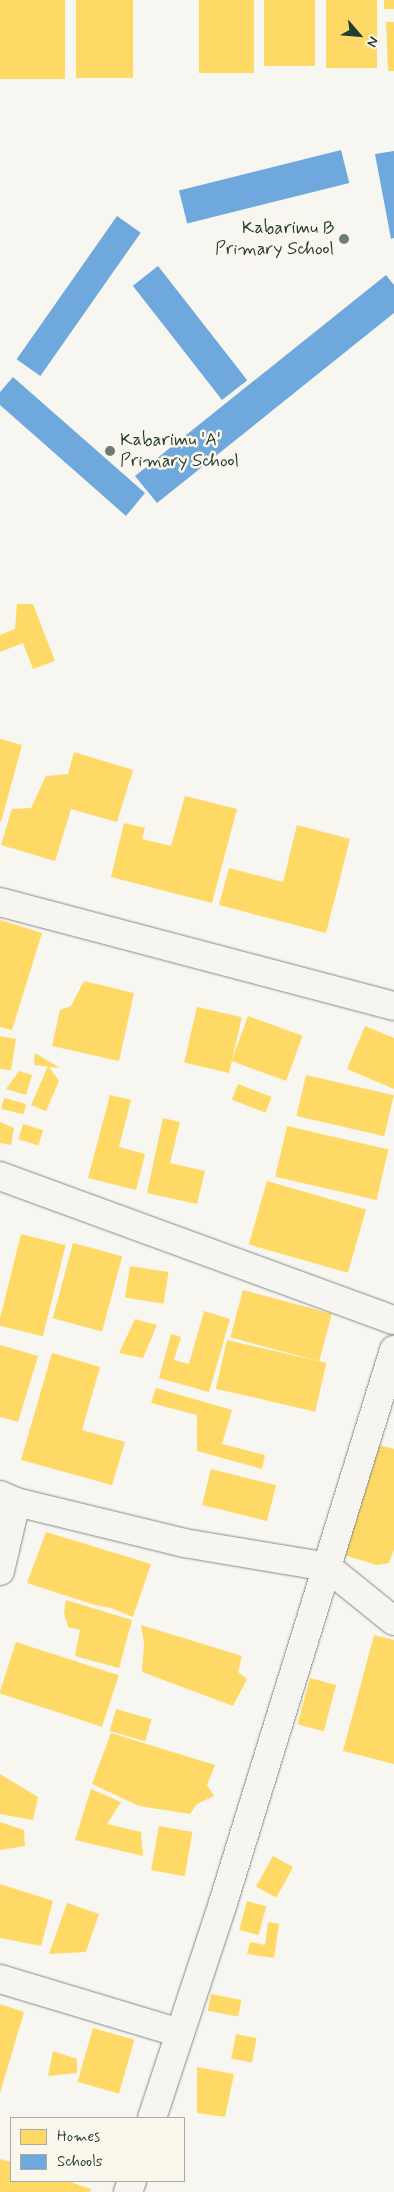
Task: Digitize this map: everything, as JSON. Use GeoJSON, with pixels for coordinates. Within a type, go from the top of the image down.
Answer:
{"type":"FeatureCollection","features":[{"type":"Feature","properties":{"kind":"street"},"geometry":{"type":"LineString","coordinates":[[0,902],[394,1006]]}},
{"type":"Feature","properties":{"kind":"street"},"geometry":{"type":"LineString","coordinates":[[0,1176],[394,1320]]}},
{"type":"Feature","properties":{"kind":"street"},"geometry":{"type":"LineString","coordinates":[[152,2117],[223,1903],[394,1350]]}},
{"type":"Feature","properties":{"kind":"street"},"geometry":{"type":"LineString","coordinates":[[0,1571],[8,1499],[184,1543],[327,1567],[394,1621]]}},
{"type":"Feature","properties":{"kind":"street"},"geometry":{"type":"LineString","coordinates":[[0,1979],[180,2033]]}},
{"type":"Feature","properties":{"kind":"building: Homes"},"geometry":{"type":"Polygon","coordinates":[[[0,0],[65,0],[65,79],[0,79],[0,0]]]}},
{"type":"Feature","properties":{"kind":"building: Homes"},"geometry":{"type":"Polygon","coordinates":[[[76,0],[133,0],[133,78],[76,78],[76,0]]]}},
{"type":"Feature","properties":{"kind":"building: Homes"},"geometry":{"type":"Polygon","coordinates":[[[199,0],[254,0],[254,73],[199,73],[199,0]]]}},
{"type":"Feature","properties":{"kind":"building: Homes"},"geometry":{"type":"Polygon","coordinates":[[[264,0],[315,0],[315,66],[264,66],[264,0]]]}},
{"type":"Feature","properties":{"kind":"building: Homes"},"geometry":{"type":"Polygon","coordinates":[[[326,0],[377,0],[377,68],[326,68],[326,0]]]}},
{"type":"Feature","properties":{"kind":"building: Homes"},"geometry":{"type":"Polygon","coordinates":[[[384,0],[394,0],[394,9],[384,9],[384,0]]]}},
{"type":"Feature","properties":{"kind":"building: Homes"},"geometry":{"type":"Polygon","coordinates":[[[386,22],[394,22],[394,71],[388,71],[386,22]]]}},
{"type":"Feature","properties":{"kind":"building: Homes"},"geometry":{"type":"Polygon","coordinates":[[[17,604],[33,604],[55,661],[33,669],[23,643],[0,652],[0,635],[15,629],[17,604]]]}},
{"type":"Feature","properties":{"kind":"building: Homes"},"geometry":{"type":"Polygon","coordinates":[[[0,739],[22,745],[1,822],[0,821],[0,739]]]}},
{"type":"Feature","properties":{"kind":"building: Homes"},"geometry":{"type":"Polygon","coordinates":[[[74,752],[133,770],[117,822],[71,809],[55,861],[1,845],[12,809],[31,808],[46,776],[68,774],[74,752]]]}},
{"type":"Feature","properties":{"kind":"building: Homes"},"geometry":{"type":"Polygon","coordinates":[[[185,796],[237,809],[212,903],[111,877],[124,823],[145,828],[142,839],[171,846],[185,796]]]}},
{"type":"Feature","properties":{"kind":"building: Homes"},"geometry":{"type":"Polygon","coordinates":[[[297,825],[350,839],[326,933],[219,905],[229,868],[283,882],[297,825]]]}},
{"type":"Feature","properties":{"kind":"building: Homes"},"geometry":{"type":"Polygon","coordinates":[[[0,920],[42,933],[12,1030],[0,1027],[0,920]]]}},
{"type":"Feature","properties":{"kind":"building: Homes"},"geometry":{"type":"Polygon","coordinates":[[[84,981],[134,993],[119,1061],[52,1046],[60,1010],[71,1006],[84,981]]]}},
{"type":"Feature","properties":{"kind":"building: Homes"},"geometry":{"type":"Polygon","coordinates":[[[197,1007],[242,1017],[229,1073],[184,1063],[197,1007]]]}},
{"type":"Feature","properties":{"kind":"building: Homes"},"geometry":{"type":"Polygon","coordinates":[[[248,1016],[303,1036],[286,1081],[232,1061],[248,1016]]]}},
{"type":"Feature","properties":{"kind":"building: Homes"},"geometry":{"type":"Polygon","coordinates":[[[365,1026],[394,1038],[394,1089],[347,1069],[365,1026]]]}},
{"type":"Feature","properties":{"kind":"building: Homes"},"geometry":{"type":"Polygon","coordinates":[[[0,1036],[16,1039],[11,1070],[0,1069],[0,1036]]]}},
{"type":"Feature","properties":{"kind":"building: Homes"},"geometry":{"type":"Polygon","coordinates":[[[35,1053],[60,1068],[34,1065],[35,1053]]]}},
{"type":"Feature","properties":{"kind":"building: Homes"},"geometry":{"type":"Polygon","coordinates":[[[48,1066],[59,1081],[46,1111],[31,1105],[48,1066]]]}},
{"type":"Feature","properties":{"kind":"building: Homes"},"geometry":{"type":"Polygon","coordinates":[[[19,1071],[32,1075],[26,1095],[6,1089],[19,1071]]]}},
{"type":"Feature","properties":{"kind":"building: Homes"},"geometry":{"type":"Polygon","coordinates":[[[306,1075],[394,1095],[384,1136],[297,1116],[306,1075]]]}},
{"type":"Feature","properties":{"kind":"building: Homes"},"geometry":{"type":"Polygon","coordinates":[[[238,1084],[272,1097],[266,1113],[232,1100],[238,1084]]]}},
{"type":"Feature","properties":{"kind":"building: Homes"},"geometry":{"type":"Polygon","coordinates":[[[110,1095],[131,1100],[119,1147],[145,1154],[136,1190],[88,1178],[110,1095]]]}},
{"type":"Feature","properties":{"kind":"building: Homes"},"geometry":{"type":"Polygon","coordinates":[[[4,1098],[26,1104],[23,1115],[1,1109],[4,1098]]]}},
{"type":"Feature","properties":{"kind":"building: Homes"},"geometry":{"type":"Polygon","coordinates":[[[163,1118],[180,1122],[170,1163],[205,1171],[197,1204],[147,1193],[163,1118]]]}},
{"type":"Feature","properties":{"kind":"building: Homes"},"geometry":{"type":"Polygon","coordinates":[[[0,1122],[14,1128],[11,1145],[0,1143],[0,1122]]]}},
{"type":"Feature","properties":{"kind":"building: Homes"},"geometry":{"type":"Polygon","coordinates":[[[23,1124],[43,1130],[38,1145],[18,1139],[23,1124]]]}},
{"type":"Feature","properties":{"kind":"building: Homes"},"geometry":{"type":"Polygon","coordinates":[[[287,1126],[388,1149],[377,1200],[275,1177],[287,1126]]]}},
{"type":"Feature","properties":{"kind":"building: Homes"},"geometry":{"type":"Polygon","coordinates":[[[267,1181],[366,1209],[348,1273],[249,1244],[267,1181]]]}},
{"type":"Feature","properties":{"kind":"building: Homes"},"geometry":{"type":"Polygon","coordinates":[[[21,1234],[66,1245],[43,1336],[0,1326],[0,1318],[21,1234]]]}},
{"type":"Feature","properties":{"kind":"building: Homes"},"geometry":{"type":"Polygon","coordinates":[[[73,1243],[122,1256],[102,1332],[53,1318],[73,1243]]]}},
{"type":"Feature","properties":{"kind":"building: Homes"},"geometry":{"type":"Polygon","coordinates":[[[130,1266],[169,1272],[164,1304],[125,1298],[130,1266]]]}},
{"type":"Feature","properties":{"kind":"building: Homes"},"geometry":{"type":"Polygon","coordinates":[[[243,1290],[332,1314],[319,1361],[230,1337],[243,1290]]]}},
{"type":"Feature","properties":{"kind":"building: Homes"},"geometry":{"type":"Polygon","coordinates":[[[204,1311],[230,1319],[209,1392],[159,1378],[171,1334],[181,1337],[174,1360],[189,1364],[204,1311]]]}},
{"type":"Feature","properties":{"kind":"building: Homes"},"geometry":{"type":"Polygon","coordinates":[[[135,1319],[157,1325],[143,1358],[119,1353],[135,1319]]]}},
{"type":"Feature","properties":{"kind":"building: Homes"},"geometry":{"type":"Polygon","coordinates":[[[227,1340],[326,1363],[315,1412],[216,1389],[227,1340]]]}},
{"type":"Feature","properties":{"kind":"building: Homes"},"geometry":{"type":"Polygon","coordinates":[[[0,1345],[38,1356],[18,1422],[0,1417],[0,1345]]]}},
{"type":"Feature","properties":{"kind":"building: Homes"},"geometry":{"type":"Polygon","coordinates":[[[52,1353],[100,1367],[82,1430],[125,1442],[112,1485],[21,1460],[52,1353]]]}},
{"type":"Feature","properties":{"kind":"building: Homes"},"geometry":{"type":"Polygon","coordinates":[[[156,1388],[232,1410],[222,1444],[265,1455],[262,1469],[197,1451],[197,1415],[151,1403],[156,1388]]]}},
{"type":"Feature","properties":{"kind":"building: Homes"},"geometry":{"type":"Polygon","coordinates":[[[379,1445],[394,1449],[394,1549],[389,1563],[377,1565],[344,1555],[379,1445]]]}},
{"type":"Feature","properties":{"kind":"building: Homes"},"geometry":{"type":"Polygon","coordinates":[[[211,1469],[276,1485],[267,1521],[202,1505],[211,1469]]]}},
{"type":"Feature","properties":{"kind":"building: Homes"},"geometry":{"type":"Polygon","coordinates":[[[46,1532],[151,1564],[133,1617],[111,1608],[95,1605],[27,1583],[46,1532]]]}},
{"type":"Feature","properties":{"kind":"building: Homes"},"geometry":{"type":"Polygon","coordinates":[[[66,1600],[132,1620],[119,1668],[75,1656],[80,1630],[68,1627],[64,1613],[66,1600]]]}},
{"type":"Feature","properties":{"kind":"building: Homes"},"geometry":{"type":"Polygon","coordinates":[[[141,1625],[242,1656],[238,1672],[247,1679],[233,1706],[142,1672],[144,1643],[141,1625]]]}},
{"type":"Feature","properties":{"kind":"building: Homes"},"geometry":{"type":"Polygon","coordinates":[[[374,1635],[394,1640],[394,1764],[343,1751],[374,1635]]]}},
{"type":"Feature","properties":{"kind":"building: Homes"},"geometry":{"type":"Polygon","coordinates":[[[16,1642],[119,1675],[102,1727],[0,1694],[16,1642]]]}},
{"type":"Feature","properties":{"kind":"building: Homes"},"geometry":{"type":"Polygon","coordinates":[[[310,1678],[336,1685],[324,1731],[298,1724],[310,1678]]]}},
{"type":"Feature","properties":{"kind":"building: Homes"},"geometry":{"type":"Polygon","coordinates":[[[116,1709],[152,1719],[145,1741],[110,1731],[116,1709]]]}},
{"type":"Feature","properties":{"kind":"building: Homes"},"geometry":{"type":"Polygon","coordinates":[[[111,1733],[215,1765],[207,1785],[214,1796],[197,1804],[190,1814],[139,1806],[92,1784],[111,1733]]]}},
{"type":"Feature","properties":{"kind":"building: Homes"},"geometry":{"type":"Polygon","coordinates":[[[0,1774],[38,1797],[33,1820],[0,1814],[0,1774]]]}},
{"type":"Feature","properties":{"kind":"building: Homes"},"geometry":{"type":"Polygon","coordinates":[[[91,1789],[121,1802],[107,1824],[141,1832],[143,1856],[75,1840],[91,1789]]]}},
{"type":"Feature","properties":{"kind":"building: Homes"},"geometry":{"type":"Polygon","coordinates":[[[0,1822],[24,1830],[25,1846],[0,1850],[0,1822]]]}},
{"type":"Feature","properties":{"kind":"building: Homes"},"geometry":{"type":"Polygon","coordinates":[[[159,1826],[192,1832],[185,1876],[151,1870],[159,1826]]]}},
{"type":"Feature","properties":{"kind":"building: Homes"},"geometry":{"type":"Polygon","coordinates":[[[273,1856],[293,1867],[276,1898],[256,1887],[273,1856]]]}},
{"type":"Feature","properties":{"kind":"building: Homes"},"geometry":{"type":"Polygon","coordinates":[[[0,1884],[53,1901],[41,1946],[0,1938],[0,1884]]]}},
{"type":"Feature","properties":{"kind":"building: Homes"},"geometry":{"type":"Polygon","coordinates":[[[247,1901],[266,1906],[259,1935],[239,1930],[247,1901]]]}},
{"type":"Feature","properties":{"kind":"building: Homes"},"geometry":{"type":"Polygon","coordinates":[[[67,1903],[99,1914],[86,1952],[49,1954],[67,1903]]]}},
{"type":"Feature","properties":{"kind":"building: Homes"},"geometry":{"type":"Polygon","coordinates":[[[268,1922],[279,1924],[274,1958],[247,1954],[250,1942],[265,1945],[268,1922]]]}},
{"type":"Feature","properties":{"kind":"building: Homes"},"geometry":{"type":"Polygon","coordinates":[[[211,1994],[241,2000],[238,2017],[208,2011],[211,1994]]]}},
{"type":"Feature","properties":{"kind":"building: Homes"},"geometry":{"type":"Polygon","coordinates":[[[0,2004],[24,2012],[0,2093],[0,2004]]]}},
{"type":"Feature","properties":{"kind":"building: Homes"},"geometry":{"type":"Polygon","coordinates":[[[93,2028],[134,2040],[119,2094],[78,2082],[93,2028]]]}},
{"type":"Feature","properties":{"kind":"building: Homes"},"geometry":{"type":"Polygon","coordinates":[[[236,2034],[257,2038],[252,2063],[231,2059],[236,2034]]]}},
{"type":"Feature","properties":{"kind":"building: Homes"},"geometry":{"type":"Polygon","coordinates":[[[53,2051],[77,2059],[77,2073],[48,2076],[53,2051]]]}},
{"type":"Feature","properties":{"kind":"building: Homes"},"geometry":{"type":"Polygon","coordinates":[[[197,2067],[234,2074],[225,2117],[197,2113],[197,2067]]]}},
{"type":"Feature","properties":{"kind":"building: Homes"},"geometry":{"type":"Polygon","coordinates":[[[0,2159],[10,2162],[10,2182],[71,2182],[91,2189],[90,2192],[0,2192],[0,2159]]]}},
{"type":"Feature","properties":{"kind":"building: Schools"},"geometry":{"type":"Polygon","coordinates":[[[341,150],[349,183],[187,223],[179,190],[341,150]]]}},
{"type":"Feature","properties":{"kind":"building: Schools"},"geometry":{"type":"Polygon","coordinates":[[[394,151],[394,238],[391,239],[375,154],[394,151]]]}},
{"type":"Feature","properties":{"kind":"building: Schools"},"geometry":{"type":"Polygon","coordinates":[[[117,216],[141,233],[40,376],[17,359],[117,216]]]}},
{"type":"Feature","properties":{"kind":"building: Schools"},"geometry":{"type":"Polygon","coordinates":[[[158,266],[247,380],[222,400],[133,286],[158,266]]]}},
{"type":"Feature","properties":{"kind":"building: Schools"},"geometry":{"type":"Polygon","coordinates":[[[386,275],[394,285],[394,313],[157,503],[135,476],[386,275]]]}},
{"type":"Feature","properties":{"kind":"building: Schools"},"geometry":{"type":"Polygon","coordinates":[[[13,377],[145,493],[126,516],[0,405],[0,392],[13,377]]]}},
{"type":"Feature","properties":{"kind":"place","name":"Kabarimu B Primary School"},"geometry":{"type":"Point","coordinates":[344,239]}},
{"type":"Feature","properties":{"kind":"place","name":"Kabarimu 'A' Primary School"},"geometry":{"type":"Point","coordinates":[110,451]}}]}
